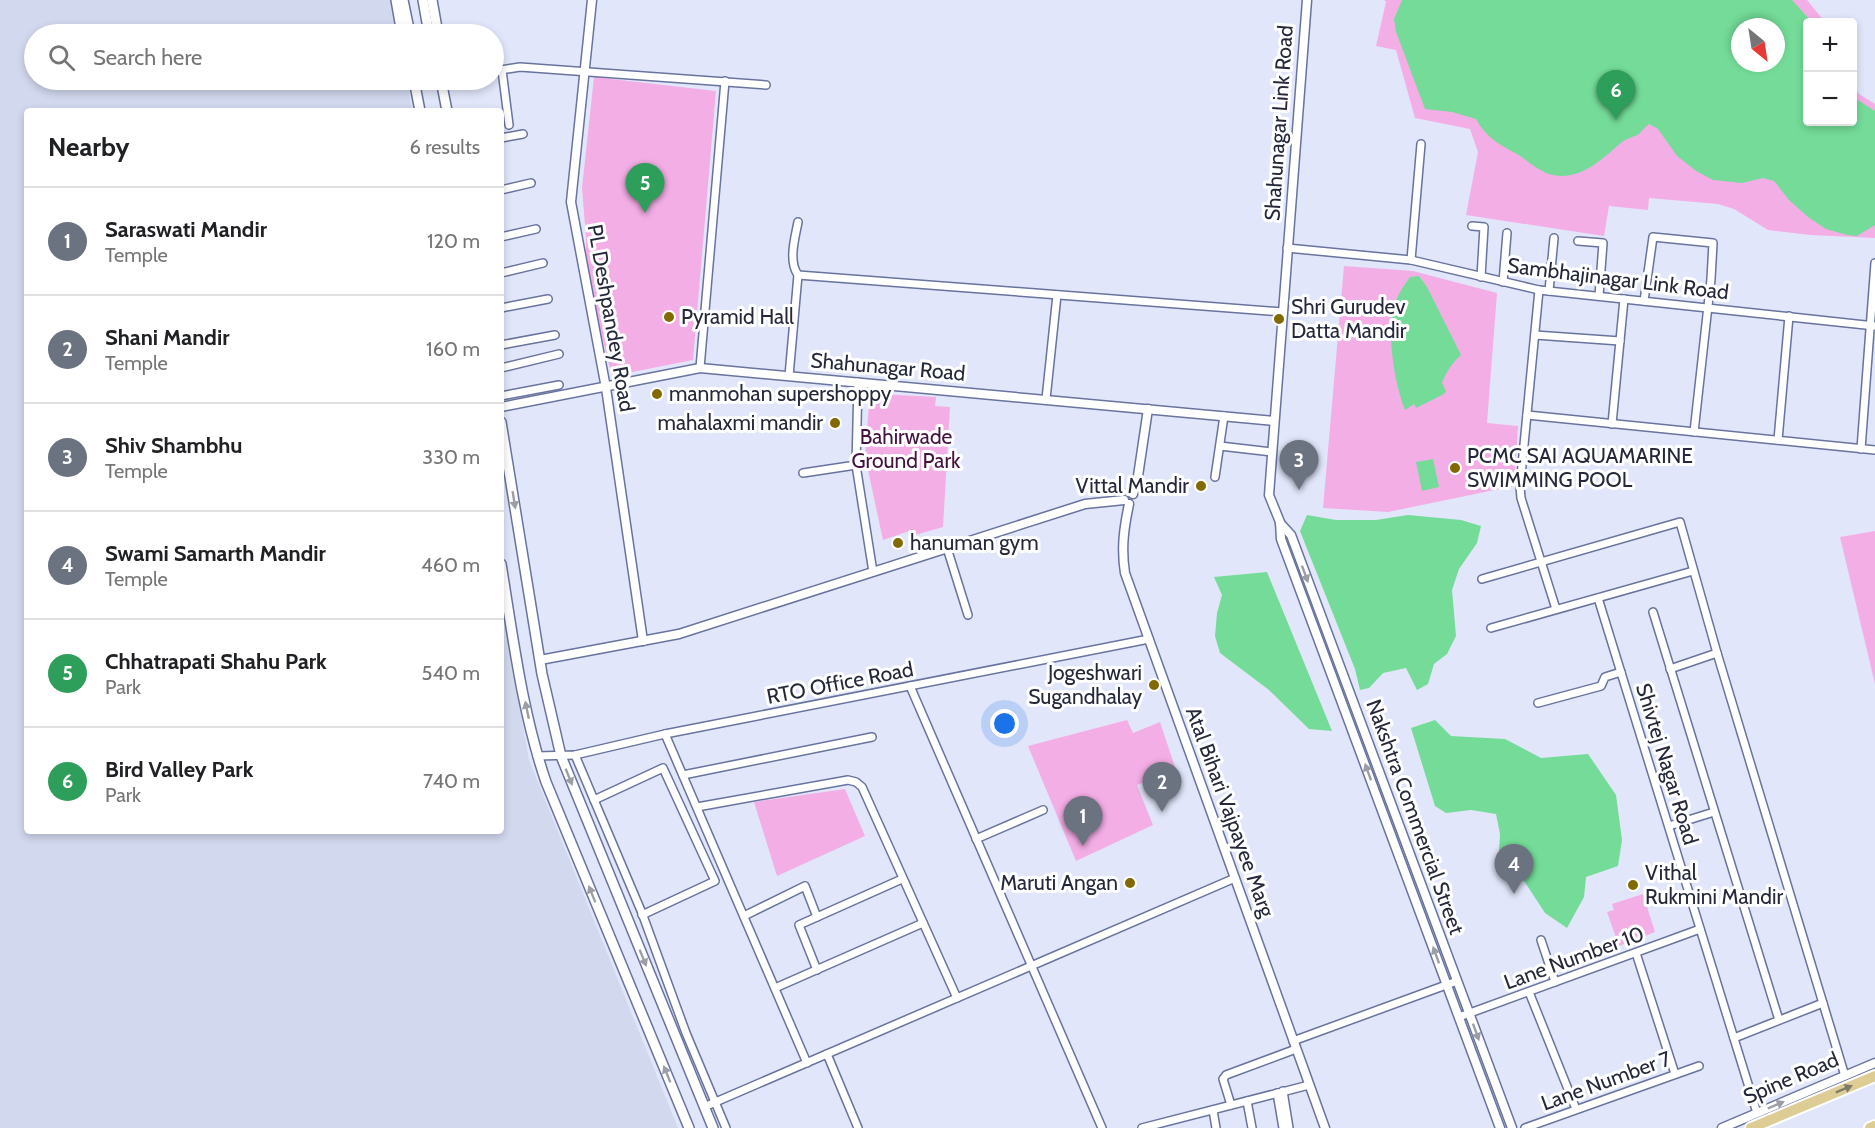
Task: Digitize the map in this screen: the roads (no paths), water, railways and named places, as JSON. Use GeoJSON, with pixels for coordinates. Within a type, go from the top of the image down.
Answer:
{"type":"FeatureCollection","features":[{"type":"Feature","properties":{"kind":"main road"},"geometry":{"type":"LineString","coordinates":[[396,0],[400,24]]}},
{"type":"Feature","properties":{"kind":"main road"},"geometry":{"type":"LineString","coordinates":[[404,0],[408,24]]}},
{"type":"Feature","properties":{"kind":"main road"},"geometry":{"type":"LineString","coordinates":[[423,0],[427,24]]}},
{"type":"Feature","properties":{"kind":"main road"},"geometry":{"type":"LineString","coordinates":[[432,0],[436,24]]}},
{"type":"Feature","properties":{"kind":"main road"},"geometry":{"type":"LineString","coordinates":[[416,90],[419,108]]}},
{"type":"Feature","properties":{"kind":"main road"},"geometry":{"type":"LineString","coordinates":[[443,90],[446,108]]}},
{"type":"Feature","properties":{"kind":"main road"},"geometry":{"type":"LineString","coordinates":[[504,440],[540,660],[561,756],[713,1128]]}},
{"type":"Feature","properties":{"kind":"main road"},"geometry":{"type":"LineString","coordinates":[[504,582],[520,678],[537,756],[689,1128]]}},
{"type":"Feature","properties":{"kind":"main road","name":"Spine Road"},"geometry":{"type":"LineString","coordinates":[[1751,1128],[1875,1076]]}},
{"type":"Feature","properties":{"kind":"main road"},"geometry":{"type":"LineString","coordinates":[[1870,1128],[1875,1126]]}},
{"type":"Feature","properties":{"kind":"street","name":"PL Deshpandey Road"},"geometry":{"type":"LineString","coordinates":[[592,0],[571,202],[606,388],[643,641]]}},
{"type":"Feature","properties":{"kind":"street","name":"Shahunagar Link Road"},"geometry":{"type":"LineString","coordinates":[[1287,248],[1307,0]]}},
{"type":"Feature","properties":{"kind":"street"},"geometry":{"type":"LineString","coordinates":[[504,70],[520,67],[766,84]]}},
{"type":"Feature","properties":{"kind":"street"},"geometry":{"type":"LineString","coordinates":[[700,368],[725,81]]}},
{"type":"Feature","properties":{"kind":"street"},"geometry":{"type":"LineString","coordinates":[[504,86],[509,125]]}},
{"type":"Feature","properties":{"kind":"street"},"geometry":{"type":"LineString","coordinates":[[504,137],[524,134]]}},
{"type":"Feature","properties":{"kind":"street"},"geometry":{"type":"LineString","coordinates":[[1411,260],[1420,144]]}},
{"type":"Feature","properties":{"kind":"street"},"geometry":{"type":"LineString","coordinates":[[504,189],[531,183]]}},
{"type":"Feature","properties":{"kind":"street"},"geometry":{"type":"LineString","coordinates":[[789,376],[798,275],[792,262],[798,222]]}},
{"type":"Feature","properties":{"kind":"street"},"geometry":{"type":"LineString","coordinates":[[1472,226],[1484,227],[1481,277]]}},
{"type":"Feature","properties":{"kind":"street"},"geometry":{"type":"LineString","coordinates":[[504,236],[536,228]]}},
{"type":"Feature","properties":{"kind":"street"},"geometry":{"type":"LineString","coordinates":[[1503,282],[1507,233]]}},
{"type":"Feature","properties":{"kind":"street"},"geometry":{"type":"LineString","coordinates":[[1644,301],[1653,237],[1713,243],[1694,432]]}},
{"type":"Feature","properties":{"kind":"street"},"geometry":{"type":"LineString","coordinates":[[1549,291],[1554,238]]}},
{"type":"Feature","properties":{"kind":"street"},"geometry":{"type":"LineString","coordinates":[[1578,241],[1603,243],[1599,296]]}},
{"type":"Feature","properties":{"kind":"street","name":"Sambhajinagar Link Road"},"geometry":{"type":"LineString","coordinates":[[1287,248],[1411,260],[1539,290],[1873,325]]}},
{"type":"Feature","properties":{"kind":"street","name":"Nakshtra Commercial Street"},"geometry":{"type":"LineString","coordinates":[[1287,248],[1269,495],[1280,522],[1291,535],[1512,1128]]}},
{"type":"Feature","properties":{"kind":"street"},"geometry":{"type":"LineString","coordinates":[[504,272],[543,263]]}},
{"type":"Feature","properties":{"kind":"street"},"geometry":{"type":"LineString","coordinates":[[1861,448],[1873,325],[1875,263]]}},
{"type":"Feature","properties":{"kind":"street"},"geometry":{"type":"LineString","coordinates":[[798,275],[1283,312]]}},
{"type":"Feature","properties":{"kind":"street"},"geometry":{"type":"LineString","coordinates":[[1539,290],[1520,486],[1521,498],[1556,609]]}},
{"type":"Feature","properties":{"kind":"street"},"geometry":{"type":"LineString","coordinates":[[1046,399],[1057,295]]}},
{"type":"Feature","properties":{"kind":"street"},"geometry":{"type":"LineString","coordinates":[[504,307],[548,298]]}},
{"type":"Feature","properties":{"kind":"street"},"geometry":{"type":"LineString","coordinates":[[1611,424],[1624,299]]}},
{"type":"Feature","properties":{"kind":"street"},"geometry":{"type":"LineString","coordinates":[[1778,440],[1789,316]]}},
{"type":"Feature","properties":{"kind":"street"},"geometry":{"type":"LineString","coordinates":[[504,344],[555,335]]}},
{"type":"Feature","properties":{"kind":"street"},"geometry":{"type":"LineString","coordinates":[[1535,335],[1620,341]]}},
{"type":"Feature","properties":{"kind":"street"},"geometry":{"type":"LineString","coordinates":[[504,367],[559,354]]}},
{"type":"Feature","properties":{"kind":"street","name":"Shahunagar Road"},"geometry":{"type":"LineString","coordinates":[[504,406],[700,368],[1274,421]]}},
{"type":"Feature","properties":{"kind":"street"},"geometry":{"type":"LineString","coordinates":[[858,382],[856,465],[873,572]]}},
{"type":"Feature","properties":{"kind":"street"},"geometry":{"type":"LineString","coordinates":[[504,395],[559,385]]}},
{"type":"Feature","properties":{"kind":"street"},"geometry":{"type":"LineString","coordinates":[[540,660],[679,634],[1085,504],[1126,502],[1125,494],[1132,494],[1138,477],[1148,409]]}},
{"type":"Feature","properties":{"kind":"street"},"geometry":{"type":"LineString","coordinates":[[1527,415],[1875,450]]}},
{"type":"Feature","properties":{"kind":"street"},"geometry":{"type":"LineString","coordinates":[[1215,477],[1224,416]]}},
{"type":"Feature","properties":{"kind":"street"},"geometry":{"type":"LineString","coordinates":[[1220,446],[1272,452]]}},
{"type":"Feature","properties":{"kind":"street"},"geometry":{"type":"LineString","coordinates":[[803,473],[856,465]]}},
{"type":"Feature","properties":{"kind":"street","name":"Atal Bihari Vajpayee Marg"},"geometry":{"type":"LineString","coordinates":[[1126,502],[1122,554],[1125,573],[1325,1128]]}},
{"type":"Feature","properties":{"kind":"street","name":"Nakshtra Commercial Street"},"geometry":{"type":"LineString","coordinates":[[1280,522],[1281,538],[1500,1128]]}},
{"type":"Feature","properties":{"kind":"street"},"geometry":{"type":"LineString","coordinates":[[1482,579],[1680,522],[1717,654],[1845,1076]]}},
{"type":"Feature","properties":{"kind":"street"},"geometry":{"type":"LineString","coordinates":[[947,548],[968,615]]}},
{"type":"Feature","properties":{"kind":"street"},"geometry":{"type":"LineString","coordinates":[[1491,628],[1693,571]]}},
{"type":"Feature","properties":{"kind":"street","name":"Shivtej Nagar Road"},"geometry":{"type":"LineString","coordinates":[[1598,598],[1757,1113]]}},
{"type":"Feature","properties":{"kind":"street"},"geometry":{"type":"LineString","coordinates":[[1653,612],[1779,1020]]}},
{"type":"Feature","properties":{"kind":"street","name":"RTO Office Road"},"geometry":{"type":"LineString","coordinates":[[537,756],[575,755],[666,734],[1149,639]]}},
{"type":"Feature","properties":{"kind":"street"},"geometry":{"type":"LineString","coordinates":[[1670,669],[1717,654]]}},
{"type":"Feature","properties":{"kind":"street"},"geometry":{"type":"LineString","coordinates":[[1538,703],[1601,686],[1605,677],[1621,672]]}},
{"type":"Feature","properties":{"kind":"street"},"geometry":{"type":"LineString","coordinates":[[910,686],[1102,1128]]}},
{"type":"Feature","properties":{"kind":"street"},"geometry":{"type":"LineString","coordinates":[[666,734],[807,1063]]}},
{"type":"Feature","properties":{"kind":"street"},"geometry":{"type":"LineString","coordinates":[[683,775],[872,738]]}},
{"type":"Feature","properties":{"kind":"street"},"geometry":{"type":"LineString","coordinates":[[575,755],[642,915],[679,1015],[726,1128]]}},
{"type":"Feature","properties":{"kind":"street"},"geometry":{"type":"LineString","coordinates":[[594,800],[663,768],[716,881],[642,915]]}},
{"type":"Feature","properties":{"kind":"street"},"geometry":{"type":"LineString","coordinates":[[697,807],[848,780],[856,782],[862,787],[957,998]]}},
{"type":"Feature","properties":{"kind":"street"},"geometry":{"type":"LineString","coordinates":[[976,839],[1043,810]]}},
{"type":"Feature","properties":{"kind":"street"},"geometry":{"type":"LineString","coordinates":[[1669,826],[1714,812]]}},
{"type":"Feature","properties":{"kind":"street"},"geometry":{"type":"LineString","coordinates":[[705,1107],[1235,878]]}},
{"type":"Feature","properties":{"kind":"street"},"geometry":{"type":"LineString","coordinates":[[817,970],[799,925],[902,879]]}},
{"type":"Feature","properties":{"kind":"street"},"geometry":{"type":"LineString","coordinates":[[744,916],[805,886],[817,917]]}},
{"type":"Feature","properties":{"kind":"street"},"geometry":{"type":"LineString","coordinates":[[775,988],[923,923]]}},
{"type":"Feature","properties":{"kind":"street","name":"Lane Number 10"},"geometry":{"type":"LineString","coordinates":[[1459,1017],[1700,929]]}},
{"type":"Feature","properties":{"kind":"street"},"geometry":{"type":"LineString","coordinates":[[1541,940],[1556,982]]}},
{"type":"Feature","properties":{"kind":"street"},"geometry":{"type":"LineString","coordinates":[[1636,953],[1675,1074]]}},
{"type":"Feature","properties":{"kind":"street"},"geometry":{"type":"LineString","coordinates":[[1231,1105],[1223,1079],[1226,1075],[1457,981]]}},
{"type":"Feature","properties":{"kind":"street"},"geometry":{"type":"LineString","coordinates":[[1529,992],[1576,1110]]}},
{"type":"Feature","properties":{"kind":"street"},"geometry":{"type":"LineString","coordinates":[[1734,1038],[1823,1003]]}},
{"type":"Feature","properties":{"kind":"street"},"geometry":{"type":"LineString","coordinates":[[827,1054],[858,1128]]}},
{"type":"Feature","properties":{"kind":"street","name":"Spine Road"},"geometry":{"type":"LineString","coordinates":[[1722,1128],[1875,1063]]}},
{"type":"Feature","properties":{"kind":"street","name":"Lane Number 7"},"geometry":{"type":"LineString","coordinates":[[1525,1128],[1699,1066]]}},
{"type":"Feature","properties":{"kind":"street"},"geometry":{"type":"LineString","coordinates":[[1142,1128],[1309,1085]]}},
{"type":"Feature","properties":{"kind":"street"},"geometry":{"type":"LineString","coordinates":[[1280,1092],[1283,1128]]}},
{"type":"Feature","properties":{"kind":"street"},"geometry":{"type":"LineString","coordinates":[[1280,1092],[1289,1128]]}},
{"type":"Feature","properties":{"kind":"street"},"geometry":{"type":"LineString","coordinates":[[1247,1101],[1252,1128]]}},
{"type":"Feature","properties":{"kind":"street"},"geometry":{"type":"LineString","coordinates":[[1214,1110],[1216,1128]]}},
{"type":"Feature","properties":{"kind":"place","name":"Bird Valley Park"},"geometry":{"type":"Point","coordinates":[1616,120]}},
{"type":"Feature","properties":{"kind":"place","name":"Chhatrapati Shahu Park"},"geometry":{"type":"Point","coordinates":[645,213]}},
{"type":"Feature","properties":{"kind":"place","name":"Pyramid Hall"},"geometry":{"type":"Point","coordinates":[669,317]}},
{"type":"Feature","properties":{"kind":"place","name":"Shri Gurudev Datta Mandir"},"geometry":{"type":"Point","coordinates":[1279,319]}},
{"type":"Feature","properties":{"kind":"place","name":"manmohan supershoppy"},"geometry":{"type":"Point","coordinates":[657,394]}},
{"type":"Feature","properties":{"kind":"place","name":"mahalaxmi mandir"},"geometry":{"type":"Point","coordinates":[835,423]}},
{"type":"Feature","properties":{"kind":"place","name":"PCMC SAI AQUAMARINE SWIMMING POOL"},"geometry":{"type":"Point","coordinates":[1455,468]}},
{"type":"Feature","properties":{"kind":"place","name":"Vittal Mandir"},"geometry":{"type":"Point","coordinates":[1201,486]}},
{"type":"Feature","properties":{"kind":"place","name":"Shiv Shambhu"},"geometry":{"type":"Point","coordinates":[1299,490]}},
{"type":"Feature","properties":{"kind":"place","name":"hanuman gym"},"geometry":{"type":"Point","coordinates":[898,543]}},
{"type":"Feature","properties":{"kind":"place","name":"Jogeshwari Sugandhalay"},"geometry":{"type":"Point","coordinates":[1154,685]}},
{"type":"Feature","properties":{"kind":"place","name":"Shani Mandir"},"geometry":{"type":"Point","coordinates":[1162,812]}},
{"type":"Feature","properties":{"kind":"place","name":"Saraswati Mandir"},"geometry":{"type":"Point","coordinates":[1083,846]}},
{"type":"Feature","properties":{"kind":"place","name":"Maruti Angan"},"geometry":{"type":"Point","coordinates":[1130,883]}},
{"type":"Feature","properties":{"kind":"place","name":"Vithal Rukmini Mandir"},"geometry":{"type":"Point","coordinates":[1633,885]}},
{"type":"Feature","properties":{"kind":"place","name":"Swami Samarth Mandir"},"geometry":{"type":"Point","coordinates":[1514,894]}},
{"type":"Feature","properties":{"kind":"park label","name":"Bahirwade Ground Park"},"geometry":{"type":"Point","coordinates":[906,449]}}]}
